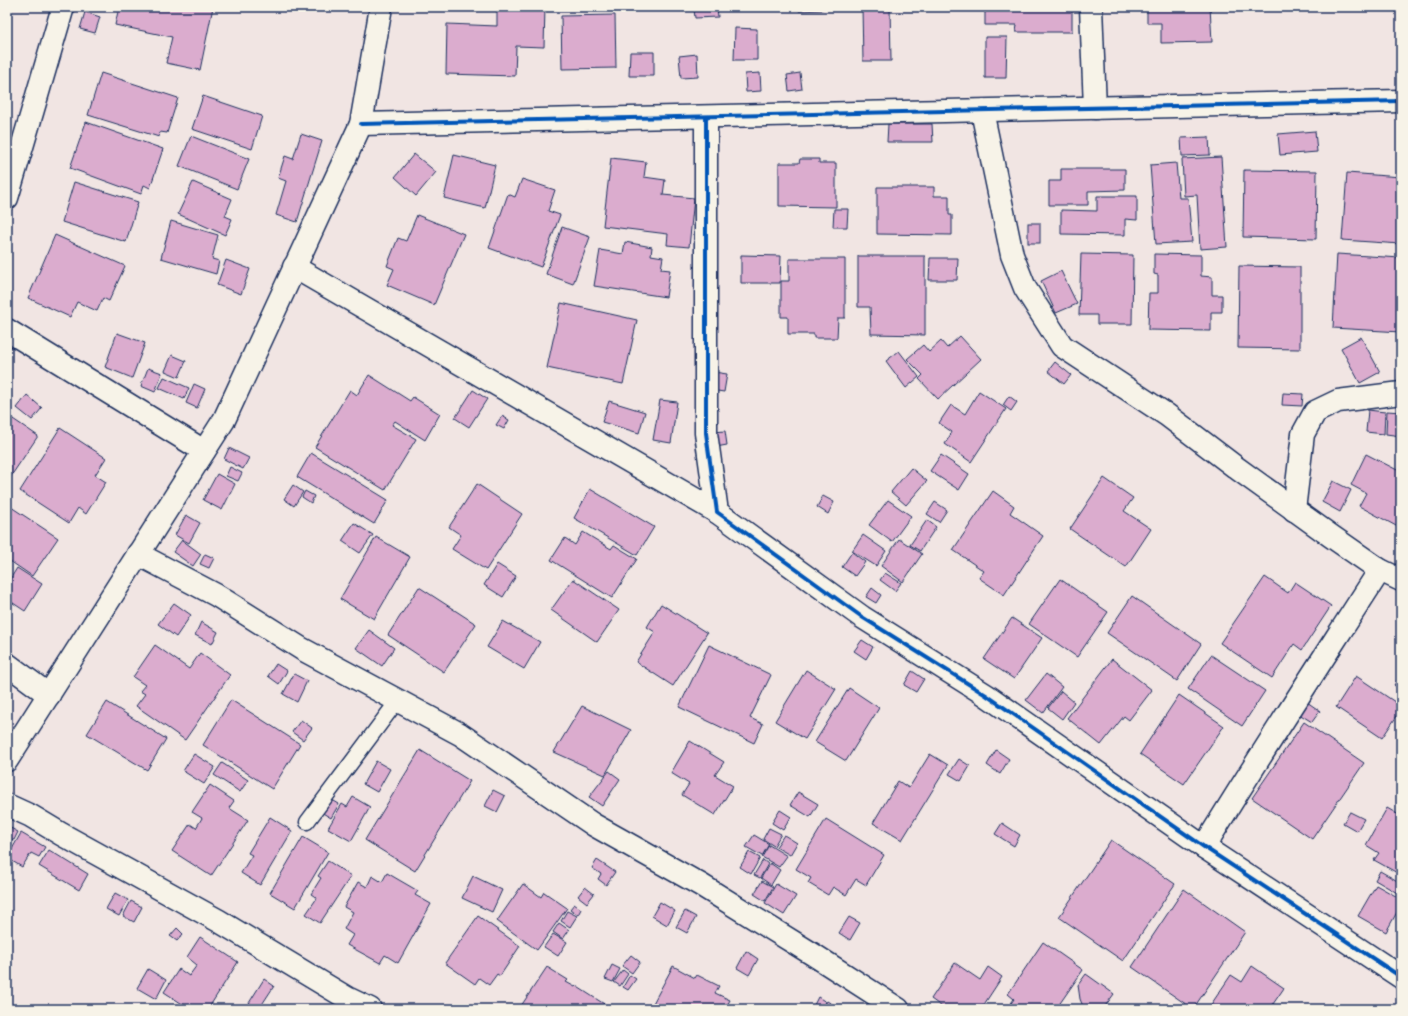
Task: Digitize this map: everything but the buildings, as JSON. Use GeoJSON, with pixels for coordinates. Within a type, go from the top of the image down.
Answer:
{"type":"FeatureCollection","features":[{"type":"Feature","properties":{"kind":"street"},"geometry":{"type":"LineString","coordinates":[[7,198],[62,7]]}},
{"type":"Feature","properties":{"kind":"street"},"geometry":{"type":"LineString","coordinates":[[7,760],[224,420],[361,124],[381,7]]}},
{"type":"Feature","properties":{"kind":"street"},"geometry":{"type":"LineString","coordinates":[[1091,7],[1095,108]]}},
{"type":"Feature","properties":{"kind":"street"},"geometry":{"type":"LineString","coordinates":[[361,124],[1401,102]]}},
{"type":"Feature","properties":{"kind":"street"},"geometry":{"type":"LineString","coordinates":[[982,111],[1012,255],[1025,288],[1062,346],[1167,415],[1294,510],[1380,570],[1401,580]]}},
{"type":"Feature","properties":{"kind":"street"},"geometry":{"type":"LineString","coordinates":[[706,117],[706,433],[717,512]]}},
{"type":"Feature","properties":{"kind":"street"},"geometry":{"type":"LineString","coordinates":[[294,267],[717,512],[862,617],[986,695],[1204,847],[1401,977]]}},
{"type":"Feature","properties":{"kind":"street"},"geometry":{"type":"LineString","coordinates":[[7,330],[204,451]]}},
{"type":"Feature","properties":{"kind":"street"},"geometry":{"type":"LineString","coordinates":[[1294,510],[1303,434],[1315,412],[1338,401],[1401,393]]}},
{"type":"Feature","properties":{"kind":"street"},"geometry":{"type":"LineString","coordinates":[[138,554],[216,595],[302,649],[460,734],[594,825],[701,885],[898,1009]]}},
{"type":"Feature","properties":{"kind":"street"},"geometry":{"type":"LineString","coordinates":[[1204,847],[1251,769],[1292,708],[1380,570]]}},
{"type":"Feature","properties":{"kind":"street"},"geometry":{"type":"LineString","coordinates":[[7,664],[49,695]]}},
{"type":"Feature","properties":{"kind":"street"},"geometry":{"type":"LineString","coordinates":[[7,805],[31,816],[60,834],[219,921],[347,998],[370,1009]]}},
{"type":"Feature","properties":{"kind":"lane"},"geometry":{"type":"LineString","coordinates":[[306,822],[398,700]]}},
{"type":"Feature","properties":{"kind":"cycle path"},"geometry":{"type":"LineString","coordinates":[[361,124],[1401,101]]}},
{"type":"Feature","properties":{"kind":"cycle path"},"geometry":{"type":"LineString","coordinates":[[706,117],[706,433],[717,512],[862,617],[986,695],[1204,847],[1401,977]]}}]}
